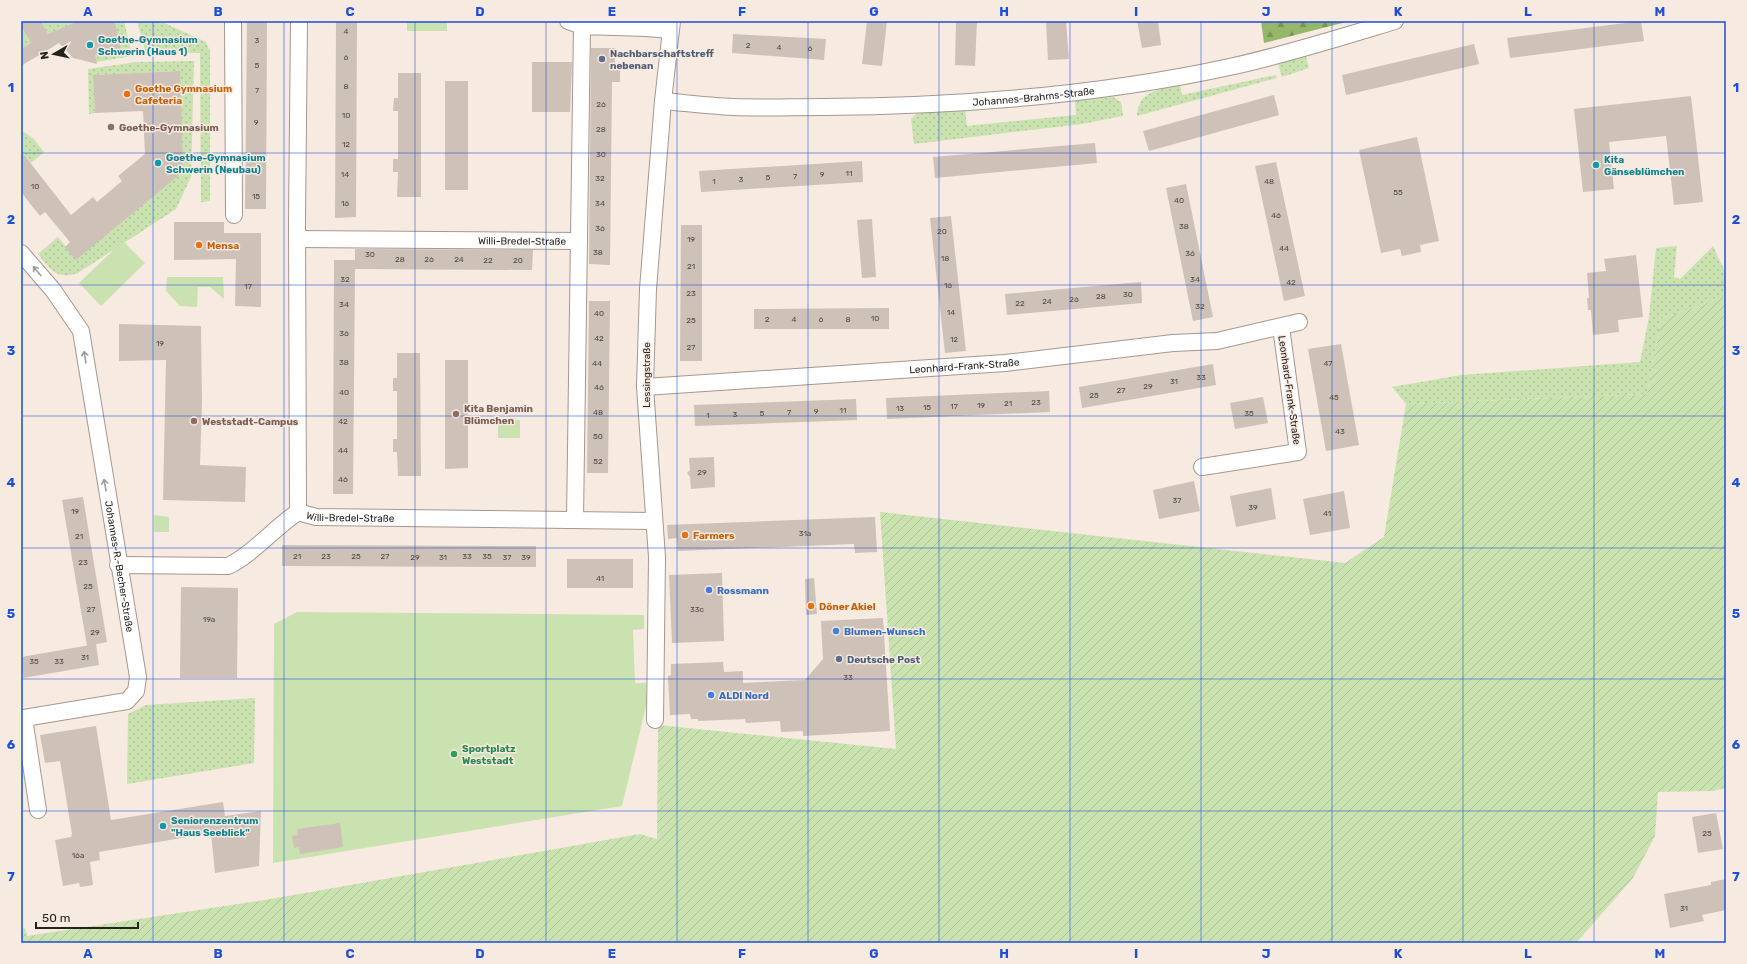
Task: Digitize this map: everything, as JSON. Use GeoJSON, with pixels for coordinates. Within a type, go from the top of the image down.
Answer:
{"type":"FeatureCollection","features":[{"type":"Feature","properties":{"kind":"street"},"geometry":{"type":"LineString","coordinates":[[233,21],[234,215]]}},
{"type":"Feature","properties":{"kind":"street","name":"Willi-Bredel-Straße"},"geometry":{"type":"LineString","coordinates":[[299,21],[297,239],[298,512],[316,517],[653,521]]}},
{"type":"Feature","properties":{"kind":"street","name":"Johannes-Brahms-Straße"},"geometry":{"type":"LineString","coordinates":[[663,101],[733,107],[900,106],[944,105],[1039,98],[1126,86],[1234,66],[1395,21]]}},
{"type":"Feature","properties":{"kind":"street","name":"Lessingstraße"},"geometry":{"type":"LineString","coordinates":[[575,520],[579,241],[575,24],[646,28],[671,26],[663,101],[648,289],[645,387],[653,521],[657,557],[655,720]]}},
{"type":"Feature","properties":{"kind":"street","name":"Willi-Bredel-Straße"},"geometry":{"type":"LineString","coordinates":[[297,239],[579,241]]}},
{"type":"Feature","properties":{"kind":"street","name":"Johannes-R.-Becher-Straße"},"geometry":{"type":"LineString","coordinates":[[21,253],[53,290],[81,331],[118,565],[138,677],[136,691],[128,701],[24,718],[38,810]]}},
{"type":"Feature","properties":{"kind":"street","name":"Leonhard-Frank-Straße"},"geometry":{"type":"LineString","coordinates":[[645,387],[1005,363],[1173,343],[1217,341],[1299,322]]}},
{"type":"Feature","properties":{"kind":"street","name":"Leonhard-Frank-Straße"},"geometry":{"type":"LineString","coordinates":[[1202,467],[1298,452],[1281,327]]}},
{"type":"Feature","properties":{"kind":"street"},"geometry":{"type":"LineString","coordinates":[[118,565],[228,566],[238,561],[282,523],[298,512]]}},
{"type":"Feature","properties":{"kind":"green space"},"geometry":{"type":"Polygon","coordinates":[[[41,21],[78,21],[48,34],[41,21]]]}},
{"type":"Feature","properties":{"kind":"green space"},"geometry":{"type":"Polygon","coordinates":[[[115,21],[124,21],[132,56],[96,62],[95,55],[121,50],[115,21]]]}},
{"type":"Feature","properties":{"kind":"green space"},"geometry":{"type":"Polygon","coordinates":[[[137,21],[160,21],[206,42],[210,51],[210,201],[201,202],[200,53],[146,53],[137,21]]]}},
{"type":"Feature","properties":{"kind":"green space"},"geometry":{"type":"Polygon","coordinates":[[[407,21],[447,21],[447,31],[407,31],[407,21]]]}},
{"type":"Feature","properties":{"kind":"green space"},"geometry":{"type":"Polygon","coordinates":[[[1261,21],[1350,21],[1264,43],[1261,21]]]}},
{"type":"Feature","properties":{"kind":"green space"},"geometry":{"type":"Polygon","coordinates":[[[21,26],[31,43],[21,49],[21,26]]]}},
{"type":"Feature","properties":{"kind":"green space"},"geometry":{"type":"Polygon","coordinates":[[[1305,53],[1309,68],[1282,77],[1278,64],[1305,53]]]}},
{"type":"Feature","properties":{"kind":"green space"},"geometry":{"type":"Polygon","coordinates":[[[194,61],[191,177],[176,209],[78,273],[64,275],[55,272],[38,254],[58,237],[76,259],[183,172],[179,71],[93,75],[95,113],[89,114],[88,69],[137,62],[194,61]]]}},
{"type":"Feature","properties":{"kind":"green space"},"geometry":{"type":"Polygon","coordinates":[[[1276,75],[1277,78],[1137,116],[1138,107],[1141,101],[1146,96],[1158,90],[1180,85],[1182,95],[1276,75]]]}},
{"type":"Feature","properties":{"kind":"green space"},"geometry":{"type":"Polygon","coordinates":[[[1113,97],[1121,102],[1123,116],[1082,124],[914,144],[911,119],[919,111],[965,110],[967,126],[1076,115],[1075,101],[1113,97]]]}},
{"type":"Feature","properties":{"kind":"green space"},"geometry":{"type":"Polygon","coordinates":[[[21,130],[33,138],[44,152],[31,163],[21,151],[21,130]]]}},
{"type":"Feature","properties":{"kind":"green space"},"geometry":{"type":"Polygon","coordinates":[[[123,241],[145,263],[101,306],[79,283],[123,241]]]}},
{"type":"Feature","properties":{"kind":"green space"},"geometry":{"type":"Polygon","coordinates":[[[1677,246],[1674,277],[1680,279],[1713,246],[1726,274],[1726,296],[1661,319],[1647,394],[1406,404],[1392,387],[1461,375],[1640,362],[1649,317],[1656,248],[1677,246]]]}},
{"type":"Feature","properties":{"kind":"green space"},"geometry":{"type":"Polygon","coordinates":[[[167,277],[223,277],[224,299],[210,287],[198,287],[197,307],[180,306],[166,291],[167,277]]]}},
{"type":"Feature","properties":{"kind":"green space"},"geometry":{"type":"Polygon","coordinates":[[[1726,296],[1726,788],[1713,791],[1658,792],[1655,836],[1633,878],[1576,943],[21,943],[21,929],[25,928],[27,936],[265,900],[640,834],[657,839],[658,725],[896,749],[880,512],[1345,563],[1384,537],[1406,404],[1647,394],[1661,319],[1726,296]]]}},
{"type":"Feature","properties":{"kind":"green space"},"geometry":{"type":"Polygon","coordinates":[[[498,420],[520,420],[520,438],[498,438],[498,420]]]}},
{"type":"Feature","properties":{"kind":"green space"},"geometry":{"type":"Polygon","coordinates":[[[154,515],[169,517],[169,532],[154,532],[154,515]]]}},
{"type":"Feature","properties":{"kind":"green space","name":"Sportplatz Weststadt"},"geometry":{"type":"Polygon","coordinates":[[[297,612],[644,615],[644,629],[633,630],[635,683],[646,683],[647,702],[622,806],[273,863],[274,624],[297,612]]]}},
{"type":"Feature","properties":{"kind":"green space"},"geometry":{"type":"Polygon","coordinates":[[[255,698],[254,763],[127,784],[128,714],[146,705],[255,698]]]}},
{"type":"Feature","properties":{"kind":"building","name":"Goethe-Gymnasium Schwerin (Haus 1)"},"geometry":{"type":"Polygon","coordinates":[[[21,21],[41,21],[48,34],[78,21],[115,21],[121,50],[95,55],[97,64],[73,58],[59,43],[21,66],[21,49],[31,43],[21,26],[21,21]]]}},
{"type":"Feature","properties":{"kind":"building"},"geometry":{"type":"Polygon","coordinates":[[[247,21],[267,21],[266,209],[245,209],[247,21]]]}},
{"type":"Feature","properties":{"kind":"building"},"geometry":{"type":"Polygon","coordinates":[[[336,21],[357,21],[356,217],[335,218],[336,21]]]}},
{"type":"Feature","properties":{"kind":"building"},"geometry":{"type":"Polygon","coordinates":[[[867,21],[887,21],[882,66],[862,64],[867,21]]]}},
{"type":"Feature","properties":{"kind":"building"},"geometry":{"type":"Polygon","coordinates":[[[956,21],[977,21],[975,66],[955,65],[956,21]]]}},
{"type":"Feature","properties":{"kind":"building"},"geometry":{"type":"Polygon","coordinates":[[[1046,21],[1066,21],[1069,59],[1048,60],[1046,21]]]}},
{"type":"Feature","properties":{"kind":"building"},"geometry":{"type":"Polygon","coordinates":[[[1137,21],[1158,21],[1161,45],[1142,48],[1137,21]]]}},
{"type":"Feature","properties":{"kind":"building"},"geometry":{"type":"Polygon","coordinates":[[[1641,21],[1644,41],[1510,58],[1507,38],[1641,21]]]}},
{"type":"Feature","properties":{"kind":"building"},"geometry":{"type":"Polygon","coordinates":[[[733,34],[826,39],[824,60],[732,53],[733,34]]]}},
{"type":"Feature","properties":{"kind":"building"},"geometry":{"type":"Polygon","coordinates":[[[1474,44],[1479,64],[1346,95],[1342,75],[1474,44]]]}},
{"type":"Feature","properties":{"kind":"building"},"geometry":{"type":"Polygon","coordinates":[[[591,48],[615,48],[615,69],[620,69],[620,82],[612,82],[610,265],[589,264],[591,48]]]}},
{"type":"Feature","properties":{"kind":"building"},"geometry":{"type":"Polygon","coordinates":[[[532,62],[572,62],[570,112],[532,112],[532,62]]]}},
{"type":"Feature","properties":{"kind":"building","name":"Goethe-Gymnasium Schwerin (Neubau)"},"geometry":{"type":"Polygon","coordinates":[[[180,71],[183,172],[76,260],[65,247],[70,242],[45,212],[40,216],[21,192],[21,151],[71,215],[93,197],[97,202],[122,181],[118,176],[145,154],[143,111],[95,113],[93,75],[180,71]]]}},
{"type":"Feature","properties":{"kind":"building"},"geometry":{"type":"Polygon","coordinates":[[[398,73],[421,73],[421,197],[397,197],[398,172],[393,172],[393,159],[398,159],[398,111],[393,111],[394,98],[398,98],[398,73]]]}},
{"type":"Feature","properties":{"kind":"building"},"geometry":{"type":"Polygon","coordinates":[[[445,81],[468,81],[468,190],[445,190],[445,81]]]}},
{"type":"Feature","properties":{"kind":"building"},"geometry":{"type":"Polygon","coordinates":[[[1274,95],[1279,115],[1149,151],[1143,131],[1274,95]]]}},
{"type":"Feature","properties":{"kind":"building","name":"Kita Gänseblümchen"},"geometry":{"type":"Polygon","coordinates":[[[1691,96],[1703,202],[1674,205],[1666,136],[1609,142],[1614,189],[1583,192],[1574,109],[1691,96]]]}},
{"type":"Feature","properties":{"kind":"building"},"geometry":{"type":"Polygon","coordinates":[[[1417,137],[1439,241],[1420,245],[1421,252],[1402,256],[1400,249],[1381,253],[1359,150],[1417,137]]]}},
{"type":"Feature","properties":{"kind":"building"},"geometry":{"type":"Polygon","coordinates":[[[1095,143],[1097,163],[935,178],[933,157],[1095,143]]]}},
{"type":"Feature","properties":{"kind":"building"},"geometry":{"type":"Polygon","coordinates":[[[862,161],[863,182],[701,192],[699,171],[862,161]]]}},
{"type":"Feature","properties":{"kind":"building"},"geometry":{"type":"Polygon","coordinates":[[[1276,162],[1305,296],[1284,301],[1255,166],[1276,162]]]}},
{"type":"Feature","properties":{"kind":"building"},"geometry":{"type":"Polygon","coordinates":[[[1186,184],[1213,317],[1193,321],[1166,188],[1186,184]]]}},
{"type":"Feature","properties":{"kind":"building"},"geometry":{"type":"Polygon","coordinates":[[[951,216],[966,351],[945,353],[930,218],[951,216]]]}},
{"type":"Feature","properties":{"kind":"building"},"geometry":{"type":"Polygon","coordinates":[[[872,219],[876,277],[862,278],[857,220],[872,219]]]}},
{"type":"Feature","properties":{"kind":"building"},"geometry":{"type":"Polygon","coordinates":[[[174,222],[224,222],[224,233],[261,233],[261,307],[235,306],[236,259],[174,260],[174,222]]]}},
{"type":"Feature","properties":{"kind":"building"},"geometry":{"type":"Polygon","coordinates":[[[681,225],[702,225],[702,361],[680,361],[681,225]]]}},
{"type":"Feature","properties":{"kind":"building"},"geometry":{"type":"Polygon","coordinates":[[[355,249],[533,250],[532,270],[355,269],[353,494],[333,494],[334,260],[355,260],[355,249]]]}},
{"type":"Feature","properties":{"kind":"building"},"geometry":{"type":"Polygon","coordinates":[[[1636,255],[1643,317],[1618,320],[1619,332],[1593,335],[1591,310],[1588,310],[1587,298],[1589,298],[1587,273],[1606,271],[1604,259],[1636,255]]]}},
{"type":"Feature","properties":{"kind":"building"},"geometry":{"type":"Polygon","coordinates":[[[1141,282],[1142,303],[1007,315],[1005,294],[1141,282]]]}},
{"type":"Feature","properties":{"kind":"building"},"geometry":{"type":"Polygon","coordinates":[[[589,301],[610,301],[608,473],[587,473],[589,301]]]}},
{"type":"Feature","properties":{"kind":"building"},"geometry":{"type":"Polygon","coordinates":[[[889,308],[889,329],[754,329],[754,309],[889,308]]]}},
{"type":"Feature","properties":{"kind":"building"},"geometry":{"type":"Polygon","coordinates":[[[119,324],[201,326],[202,402],[200,465],[246,467],[245,502],[163,500],[166,360],[119,361],[119,324]]]}},
{"type":"Feature","properties":{"kind":"building"},"geometry":{"type":"Polygon","coordinates":[[[1341,344],[1359,445],[1326,451],[1308,349],[1341,344]]]}},
{"type":"Feature","properties":{"kind":"building"},"geometry":{"type":"Polygon","coordinates":[[[397,353],[420,353],[421,476],[398,476],[397,452],[393,452],[393,439],[397,439],[397,391],[393,391],[393,378],[397,378],[397,353]]]}},
{"type":"Feature","properties":{"kind":"building"},"geometry":{"type":"Polygon","coordinates":[[[445,360],[468,360],[468,468],[445,469],[445,360]]]}},
{"type":"Feature","properties":{"kind":"building"},"geometry":{"type":"Polygon","coordinates":[[[1213,364],[1216,385],[1082,408],[1079,387],[1213,364]]]}},
{"type":"Feature","properties":{"kind":"building"},"geometry":{"type":"Polygon","coordinates":[[[1049,391],[1050,412],[887,419],[886,398],[1049,391]]]}},
{"type":"Feature","properties":{"kind":"building"},"geometry":{"type":"Polygon","coordinates":[[[1263,397],[1268,423],[1235,429],[1230,403],[1263,397]]]}},
{"type":"Feature","properties":{"kind":"building"},"geometry":{"type":"Polygon","coordinates":[[[856,399],[857,420],[695,426],[694,405],[856,399]]]}},
{"type":"Feature","properties":{"kind":"building"},"geometry":{"type":"Polygon","coordinates":[[[714,457],[715,487],[691,489],[690,477],[687,473],[690,470],[689,458],[714,457]]]}},
{"type":"Feature","properties":{"kind":"building"},"geometry":{"type":"Polygon","coordinates":[[[1194,481],[1200,511],[1159,519],[1153,490],[1194,481]]]}},
{"type":"Feature","properties":{"kind":"building"},"geometry":{"type":"Polygon","coordinates":[[[1271,488],[1276,519],[1236,527],[1230,496],[1271,488]]]}},
{"type":"Feature","properties":{"kind":"building"},"geometry":{"type":"Polygon","coordinates":[[[1344,491],[1350,528],[1310,535],[1303,499],[1344,491]]]}},
{"type":"Feature","properties":{"kind":"building"},"geometry":{"type":"Polygon","coordinates":[[[83,497],[107,642],[87,646],[62,500],[83,497]]]}},
{"type":"Feature","properties":{"kind":"building"},"geometry":{"type":"Polygon","coordinates":[[[875,517],[877,552],[855,553],[854,544],[678,551],[677,538],[668,539],[667,525],[875,517]]]}},
{"type":"Feature","properties":{"kind":"building"},"geometry":{"type":"Polygon","coordinates":[[[282,545],[536,546],[536,567],[282,566],[282,545]]]}},
{"type":"Feature","properties":{"kind":"building"},"geometry":{"type":"Polygon","coordinates":[[[567,559],[633,559],[633,588],[567,588],[567,559]]]}},
{"type":"Feature","properties":{"kind":"building"},"geometry":{"type":"Polygon","coordinates":[[[722,573],[724,641],[672,643],[669,575],[722,573]]]}},
{"type":"Feature","properties":{"kind":"building"},"geometry":{"type":"Polygon","coordinates":[[[814,578],[817,614],[806,615],[805,579],[814,578]]]}},
{"type":"Feature","properties":{"kind":"building"},"geometry":{"type":"Polygon","coordinates":[[[181,587],[238,588],[237,678],[180,678],[181,587]]]}},
{"type":"Feature","properties":{"kind":"building"},"geometry":{"type":"Polygon","coordinates":[[[883,618],[890,731],[803,736],[803,731],[781,732],[780,721],[746,723],[745,719],[698,721],[698,719],[691,719],[690,714],[670,715],[668,676],[671,675],[671,664],[723,662],[724,672],[743,671],[743,683],[805,680],[823,659],[821,621],[883,618]]]}},
{"type":"Feature","properties":{"kind":"building"},"geometry":{"type":"Polygon","coordinates":[[[96,644],[99,665],[23,678],[21,657],[96,644]]]}},
{"type":"Feature","properties":{"kind":"building"},"geometry":{"type":"Polygon","coordinates":[[[96,726],[111,820],[223,802],[225,816],[261,811],[259,866],[215,873],[211,833],[99,852],[100,860],[90,862],[93,885],[80,887],[79,883],[63,886],[55,840],[71,837],[72,834],[60,761],[45,763],[40,735],[96,726]]]}},
{"type":"Feature","properties":{"kind":"building"},"geometry":{"type":"Polygon","coordinates":[[[1716,813],[1723,849],[1698,853],[1692,817],[1716,813]]]}},
{"type":"Feature","properties":{"kind":"building"},"geometry":{"type":"Polygon","coordinates":[[[340,823],[343,847],[300,854],[299,847],[294,848],[292,836],[298,835],[297,829],[340,823]]]}},
{"type":"Feature","properties":{"kind":"building"},"geometry":{"type":"Polygon","coordinates":[[[1726,879],[1726,910],[1702,915],[1704,921],[1670,928],[1664,894],[1711,885],[1711,882],[1726,879]]]}},
{"type":"Feature","properties":{"kind":"place","name":"Goethe-Gymnasium Schwerin (Haus 1)"},"geometry":{"type":"Point","coordinates":[90,45]}},
{"type":"Feature","properties":{"kind":"place","name":"Nachbarschaftstreff nebenan"},"geometry":{"type":"Point","coordinates":[602,59]}},
{"type":"Feature","properties":{"kind":"place","name":"Goethe Gymnasium Cafeteria"},"geometry":{"type":"Point","coordinates":[127,94]}},
{"type":"Feature","properties":{"kind":"place","name":"Goethe-Gymnasium"},"geometry":{"type":"Point","coordinates":[111,127]}},
{"type":"Feature","properties":{"kind":"place","name":"Goethe-Gymnasium Schwerin (Neubau)"},"geometry":{"type":"Point","coordinates":[158,163]}},
{"type":"Feature","properties":{"kind":"place","name":"Kita Gänseblümchen"},"geometry":{"type":"Point","coordinates":[1596,165]}},
{"type":"Feature","properties":{"kind":"place","name":"Mensa"},"geometry":{"type":"Point","coordinates":[199,245]}},
{"type":"Feature","properties":{"kind":"place","name":"Kita Benjamin Blümchen"},"geometry":{"type":"Point","coordinates":[456,414]}},
{"type":"Feature","properties":{"kind":"place","name":"Weststadt-Campus"},"geometry":{"type":"Point","coordinates":[194,421]}},
{"type":"Feature","properties":{"kind":"place","name":"Farmers"},"geometry":{"type":"Point","coordinates":[685,535]}},
{"type":"Feature","properties":{"kind":"place","name":"Rossmann"},"geometry":{"type":"Point","coordinates":[709,590]}},
{"type":"Feature","properties":{"kind":"place","name":"Döner Akiel"},"geometry":{"type":"Point","coordinates":[811,606]}},
{"type":"Feature","properties":{"kind":"place","name":"Blumen-Wunsch"},"geometry":{"type":"Point","coordinates":[836,631]}},
{"type":"Feature","properties":{"kind":"place","name":"Deutsche Post"},"geometry":{"type":"Point","coordinates":[839,659]}},
{"type":"Feature","properties":{"kind":"place","name":"ALDI Nord"},"geometry":{"type":"Point","coordinates":[711,695]}},
{"type":"Feature","properties":{"kind":"place","name":"Sportplatz Weststadt"},"geometry":{"type":"Point","coordinates":[454,754]}},
{"type":"Feature","properties":{"kind":"place","name":"Seniorenzentrum \"Haus Seeblick\""},"geometry":{"type":"Point","coordinates":[163,826]}}]}
